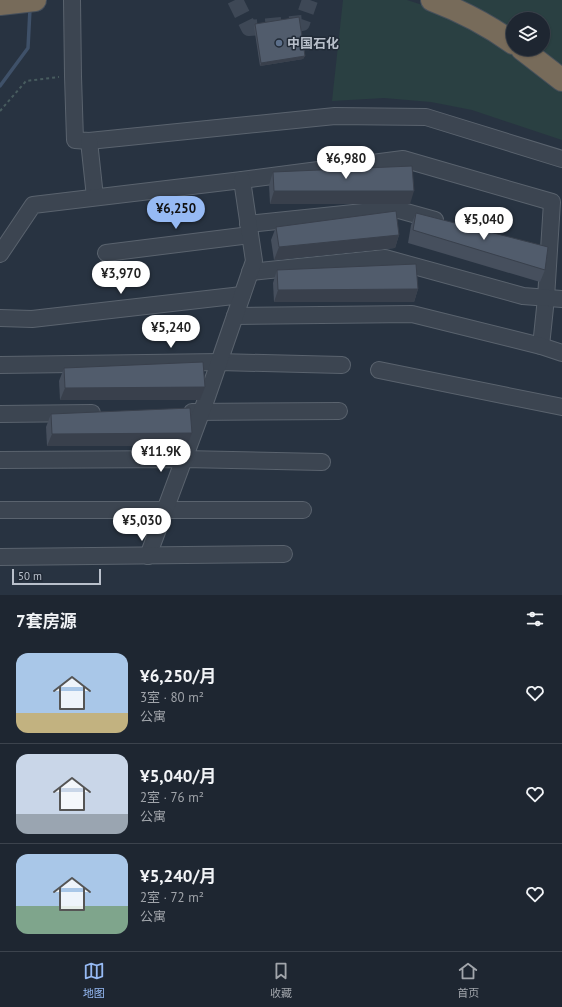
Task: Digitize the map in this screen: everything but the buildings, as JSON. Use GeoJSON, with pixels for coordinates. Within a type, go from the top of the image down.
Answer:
{"type":"FeatureCollection","features":[{"type":"Feature","properties":{"kind":"highway"},"geometry":{"type":"LineString","coordinates":[[0,4],[35,0]]}},
{"type":"Feature","properties":{"kind":"highway"},"geometry":{"type":"LineString","coordinates":[[432,0],[470,16],[506,38]]}},
{"type":"Feature","properties":{"kind":"highway"},"geometry":{"type":"LineString","coordinates":[[531,56],[562,80]]}},
{"type":"Feature","properties":{"kind":"street"},"geometry":{"type":"LineString","coordinates":[[72,0],[76,140],[89,141],[335,116],[426,117],[562,159]]}},
{"type":"Feature","properties":{"kind":"street"},"geometry":{"type":"LineString","coordinates":[[89,141],[95,197]]}},
{"type":"Feature","properties":{"kind":"street"},"geometry":{"type":"LineString","coordinates":[[0,254],[33,205],[403,159],[552,202],[541,248],[546,298],[541,346]]}},
{"type":"Feature","properties":{"kind":"street"},"geometry":{"type":"LineString","coordinates":[[148,556],[202,412],[254,261],[242,180]]}},
{"type":"Feature","properties":{"kind":"street"},"geometry":{"type":"LineString","coordinates":[[106,253],[373,211],[399,210],[451,224]]}},
{"type":"Feature","properties":{"kind":"street"},"geometry":{"type":"LineString","coordinates":[[250,272],[385,258],[523,296],[562,299]]}},
{"type":"Feature","properties":{"kind":"street"},"geometry":{"type":"LineString","coordinates":[[0,318],[32,319],[242,295]]}},
{"type":"Feature","properties":{"kind":"street"},"geometry":{"type":"LineString","coordinates":[[235,316],[412,314],[541,346],[562,353]]}},
{"type":"Feature","properties":{"kind":"street"},"geometry":{"type":"LineString","coordinates":[[0,365],[219,362],[342,365]]}},
{"type":"Feature","properties":{"kind":"street"},"geometry":{"type":"LineString","coordinates":[[380,370],[562,407]]}},
{"type":"Feature","properties":{"kind":"street"},"geometry":{"type":"LineString","coordinates":[[178,412],[339,411]]}},
{"type":"Feature","properties":{"kind":"street"},"geometry":{"type":"LineString","coordinates":[[0,414],[109,413]]}},
{"type":"Feature","properties":{"kind":"street"},"geometry":{"type":"LineString","coordinates":[[0,460],[184,459],[322,462]]}},
{"type":"Feature","properties":{"kind":"street"},"geometry":{"type":"LineString","coordinates":[[0,510],[303,510]]}},
{"type":"Feature","properties":{"kind":"street"},"geometry":{"type":"LineString","coordinates":[[0,557],[284,554]]}},
{"type":"Feature","properties":{"kind":"path"},"geometry":{"type":"LineString","coordinates":[[0,111],[26,81],[73,76]]}},
{"type":"Feature","properties":{"kind":"green space"},"geometry":{"type":"Polygon","coordinates":[[[343,0],[407,0],[441,11],[506,45],[506,56],[521,56],[562,90],[562,140],[472,110],[431,102],[384,98],[332,101],[343,0]]]}},
{"type":"Feature","properties":{"kind":"green space"},"geometry":{"type":"Polygon","coordinates":[[[457,0],[562,0],[562,71],[547,56],[550,56],[550,12],[506,12],[506,24],[472,6],[457,0]]]}},
{"type":"Feature","properties":{"kind":"waterway"},"geometry":{"type":"LineString","coordinates":[[0,86],[28,48],[30,9]]}},
{"type":"Feature","properties":{"kind":"tunnel"},"geometry":{"type":"LineString","coordinates":[[235,0],[249,28],[302,23],[310,0]]}},
{"type":"Feature","properties":{"kind":"place","name":"中国石化"},"geometry":{"type":"Point","coordinates":[279,43]}}]}
